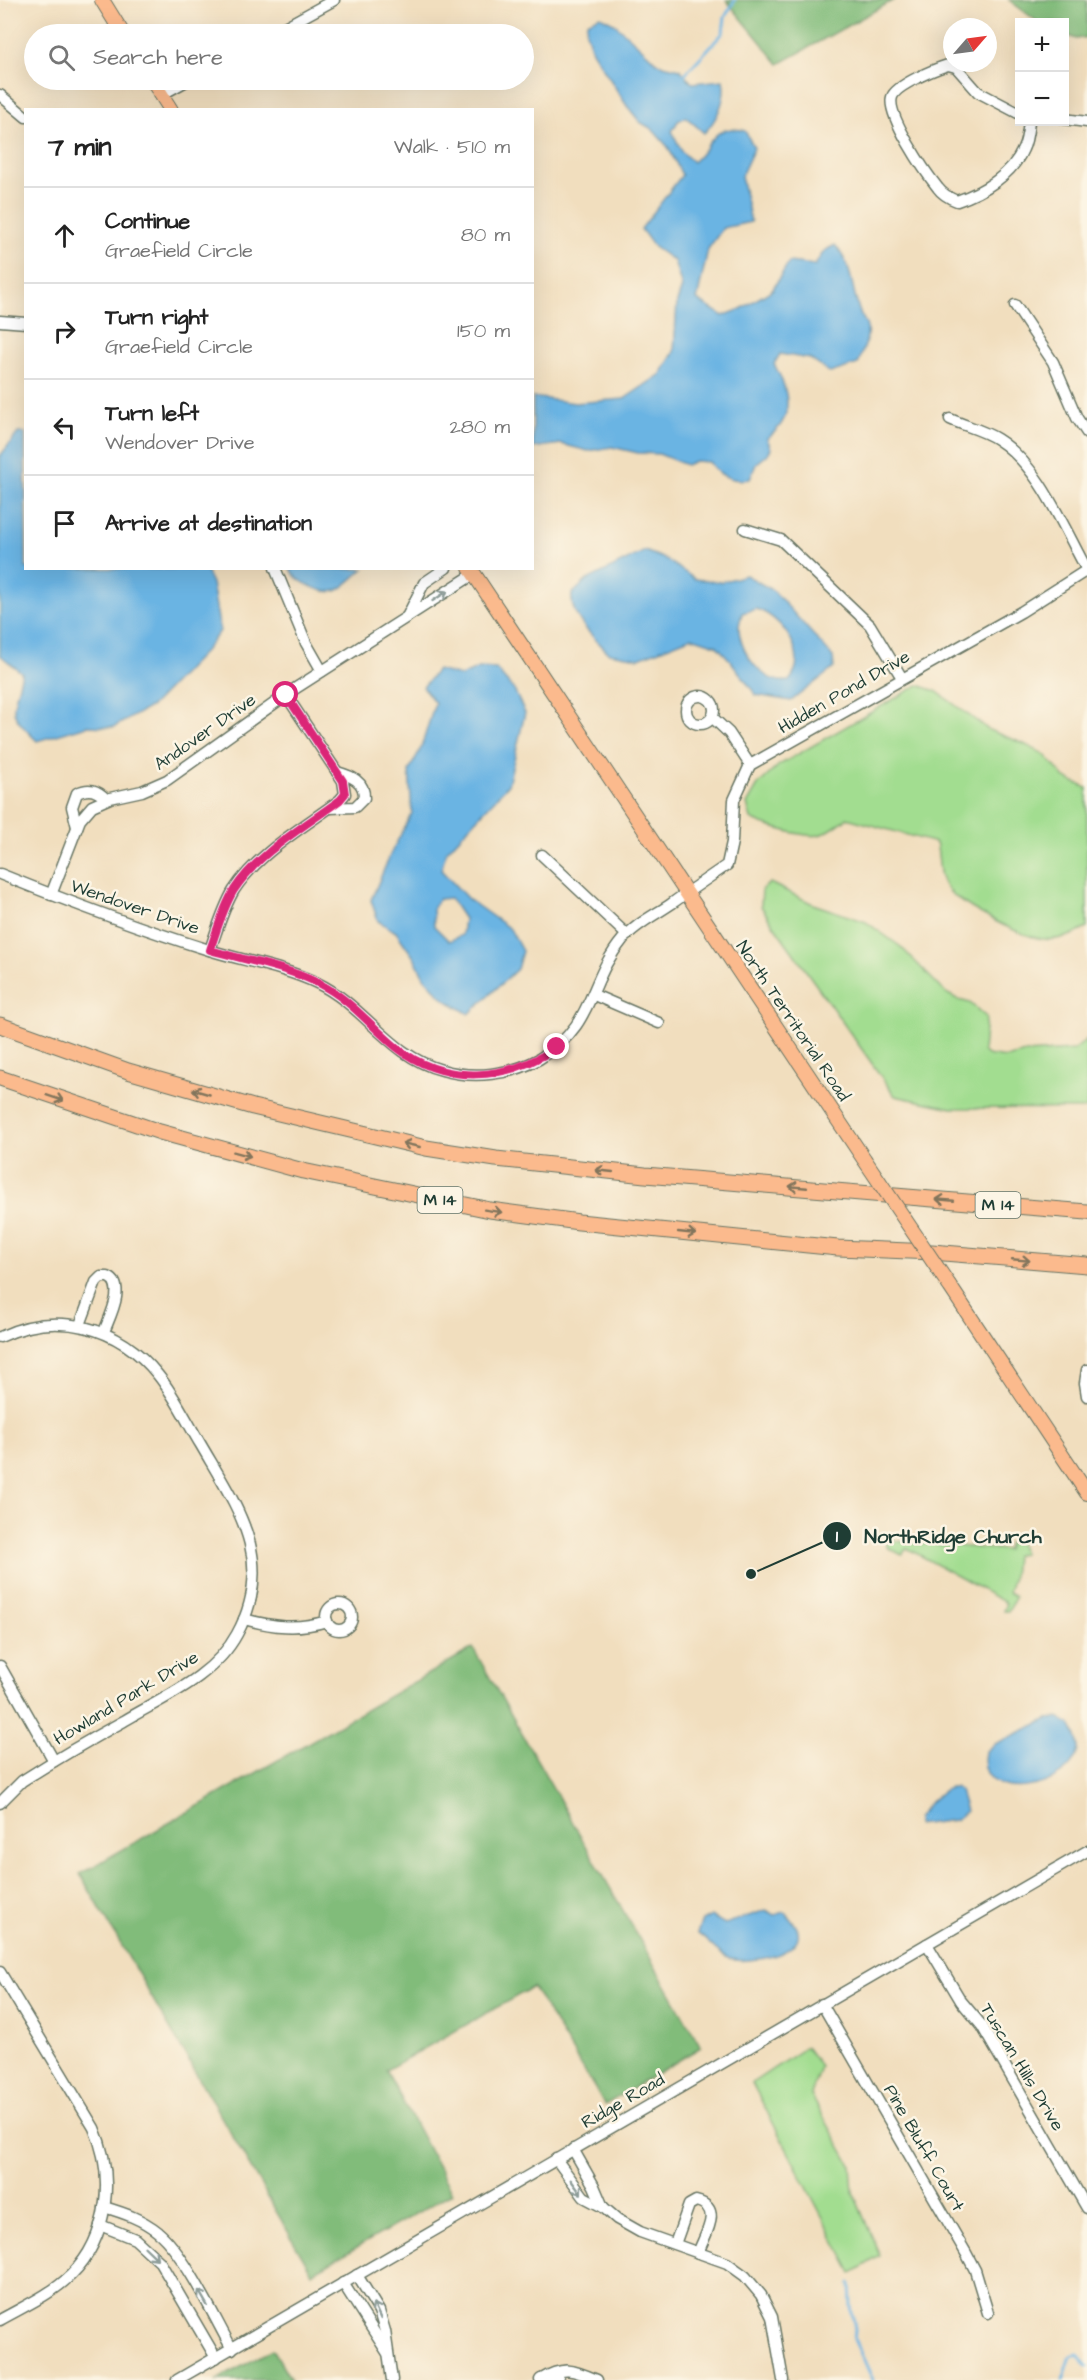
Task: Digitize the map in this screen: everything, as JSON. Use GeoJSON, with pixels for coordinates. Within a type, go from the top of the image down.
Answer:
{"type":"FeatureCollection","features":[{"type":"Feature","properties":{"kind":"highway","name":"M 14"},"geometry":{"type":"LineString","coordinates":[[0,1025],[151,1078],[253,1107],[426,1148],[560,1167],[1087,1212]]}},
{"type":"Feature","properties":{"kind":"highway","name":"M 14"},"geometry":{"type":"LineString","coordinates":[[0,1078],[160,1132],[303,1171],[490,1210],[579,1222],[838,1248],[932,1252],[1087,1265]]}},
{"type":"Feature","properties":{"kind":"main road"},"geometry":{"type":"LineString","coordinates":[[102,0],[117,24]]}},
{"type":"Feature","properties":{"kind":"main road"},"geometry":{"type":"LineString","coordinates":[[158,90],[170,108]]}},
{"type":"Feature","properties":{"kind":"main road","name":"North Territorial Road"},"geometry":{"type":"LineString","coordinates":[[472,571],[1087,1493]]}},
{"type":"Feature","properties":{"kind":"street"},"geometry":{"type":"LineString","coordinates":[[290,24],[334,0]]}},
{"type":"Feature","properties":{"kind":"street"},"geometry":{"type":"LineString","coordinates":[[1015,111],[978,92],[956,67],[948,65],[902,86],[895,92],[891,106],[902,131],[938,189],[948,198],[957,201],[987,187],[1012,167],[1024,148],[1028,126]]}},
{"type":"Feature","properties":{"kind":"street"},"geometry":{"type":"LineString","coordinates":[[161,95],[170,90]]}},
{"type":"Feature","properties":{"kind":"street"},"geometry":{"type":"LineString","coordinates":[[0,95],[24,115]]}},
{"type":"Feature","properties":{"kind":"street"},"geometry":{"type":"LineString","coordinates":[[1069,120],[1087,122]]}},
{"type":"Feature","properties":{"kind":"street"},"geometry":{"type":"LineString","coordinates":[[1015,305],[1053,362],[1077,418],[1087,433]]}},
{"type":"Feature","properties":{"kind":"street"},"geometry":{"type":"LineString","coordinates":[[0,321],[24,323]]}},
{"type":"Feature","properties":{"kind":"street"},"geometry":{"type":"LineString","coordinates":[[950,419],[996,438],[1023,460],[1087,570]]}},
{"type":"Feature","properties":{"kind":"street"},"geometry":{"type":"LineString","coordinates":[[745,529],[781,540],[870,625],[902,678]]}},
{"type":"Feature","properties":{"kind":"street"},"geometry":{"type":"LineString","coordinates":[[276,570],[306,643],[322,671]]}},
{"type":"Feature","properties":{"kind":"street"},"geometry":{"type":"LineString","coordinates":[[407,617],[424,583],[443,570]]}},
{"type":"Feature","properties":{"kind":"street","name":"Hidden Pond Drive"},"geometry":{"type":"LineString","coordinates":[[750,765],[1021,612],[1087,570]]}},
{"type":"Feature","properties":{"kind":"street","name":"Andover Drive"},"geometry":{"type":"LineString","coordinates":[[51,895],[85,812],[98,802],[142,791],[167,780],[286,695],[407,617],[472,571]]}},
{"type":"Feature","properties":{"kind":"street"},"geometry":{"type":"LineString","coordinates":[[210,950],[226,905],[243,878],[278,846],[340,800],[346,791],[337,772],[286,695]]}},
{"type":"Feature","properties":{"kind":"street"},"geometry":{"type":"LineString","coordinates":[[686,893],[727,865],[732,842],[734,800],[750,765],[729,733],[713,718]]}},
{"type":"Feature","properties":{"kind":"street"},"geometry":{"type":"LineString","coordinates":[[330,808],[355,807],[364,798],[363,789],[358,780],[337,772]]}},
{"type":"Feature","properties":{"kind":"street","name":"Andover Drive"},"geometry":{"type":"LineString","coordinates":[[77,827],[72,807],[73,798],[77,793],[90,790],[99,792],[106,800]]}},
{"type":"Feature","properties":{"kind":"street"},"geometry":{"type":"LineString","coordinates":[[542,855],[627,935]]}},
{"type":"Feature","properties":{"kind":"street","name":"Wendover Drive"},"geometry":{"type":"LineString","coordinates":[[0,874],[122,922],[289,972],[319,984],[341,998],[408,1056],[429,1066],[457,1073],[509,1071],[537,1060],[557,1047],[585,1015],[610,959],[627,935],[686,893]]}},
{"type":"Feature","properties":{"kind":"street"},"geometry":{"type":"LineString","coordinates":[[594,996],[659,1023]]}},
{"type":"Feature","properties":{"kind":"street"},"geometry":{"type":"LineString","coordinates":[[80,1325],[96,1282],[101,1277],[108,1277],[116,1283],[117,1290],[104,1332]]}},
{"type":"Feature","properties":{"kind":"street","name":"Howland Park Drive"},"geometry":{"type":"LineString","coordinates":[[0,1336],[39,1324],[80,1325],[104,1332],[132,1349],[159,1376],[241,1515],[250,1540],[254,1566],[252,1594],[244,1619],[226,1650],[200,1676],[22,1781],[0,1803]]}},
{"type":"Feature","properties":{"kind":"street"},"geometry":{"type":"LineString","coordinates":[[1087,1370],[1085,1383],[1087,1396]]}},
{"type":"Feature","properties":{"kind":"street"},"geometry":{"type":"LineString","coordinates":[[244,1619],[284,1628],[327,1621]]}},
{"type":"Feature","properties":{"kind":"street"},"geometry":{"type":"LineString","coordinates":[[0,1666],[54,1761]]}},
{"type":"Feature","properties":{"kind":"street","name":"Ridge Road"},"geometry":{"type":"LineString","coordinates":[[177,2380],[1087,1851]]}},
{"type":"Feature","properties":{"kind":"street","name":"Tuscan Hills Drive"},"geometry":{"type":"LineString","coordinates":[[927,1944],[961,2001],[982,2026],[1087,2208]]}},
{"type":"Feature","properties":{"kind":"street"},"geometry":{"type":"LineString","coordinates":[[0,1972],[97,2135],[107,2170],[105,2207],[92,2246],[69,2276],[0,2320]]}},
{"type":"Feature","properties":{"kind":"street","name":"Pine Bluff Court"},"geometry":{"type":"LineString","coordinates":[[822,2004],[966,2253],[975,2271],[988,2313]]}},
{"type":"Feature","properties":{"kind":"street"},"geometry":{"type":"LineString","coordinates":[[573,2149],[603,2207]]}},
{"type":"Feature","properties":{"kind":"street"},"geometry":{"type":"LineString","coordinates":[[556,2159],[584,2197],[603,2207],[630,2227],[735,2268],[745,2276],[761,2295],[775,2327],[783,2380]]}},
{"type":"Feature","properties":{"kind":"street"},"geometry":{"type":"LineString","coordinates":[[675,2244],[689,2205],[696,2200],[706,2203],[711,2210],[711,2218],[698,2253]]}},
{"type":"Feature","properties":{"kind":"street"},"geometry":{"type":"LineString","coordinates":[[105,2207],[132,2216],[161,2234],[184,2264],[232,2349]]}},
{"type":"Feature","properties":{"kind":"street"},"geometry":{"type":"LineString","coordinates":[[100,2225],[135,2239],[160,2262],[216,2358]]}},
{"type":"Feature","properties":{"kind":"street"},"geometry":{"type":"LineString","coordinates":[[357,2275],[379,2311],[385,2331],[392,2380]]}},
{"type":"Feature","properties":{"kind":"street"},"geometry":{"type":"LineString","coordinates":[[343,2283],[387,2352]]}},
{"type":"Feature","properties":{"kind":"street"},"geometry":{"type":"LineString","coordinates":[[540,2380],[555,2371],[564,2369],[597,2380]]}},
{"type":"Feature","properties":{"kind":"street"},"geometry":{"type":"LineString","coordinates":[[540,2380],[559,2380]]}},
{"type":"Feature","properties":{"kind":"green space"},"geometry":{"type":"Polygon","coordinates":[[[726,0],[894,0],[779,64],[726,0]]]}},
{"type":"Feature","properties":{"kind":"green space"},"geometry":{"type":"Polygon","coordinates":[[[1009,0],[1087,0],[1087,37],[1076,39],[1069,36],[1069,18],[1033,18],[1009,0]]]}},
{"type":"Feature","properties":{"kind":"green space"},"geometry":{"type":"Polygon","coordinates":[[[918,685],[936,691],[989,730],[1044,754],[1065,778],[1087,788],[1087,928],[1066,937],[1043,939],[1021,933],[976,911],[953,894],[943,882],[936,843],[847,818],[834,828],[819,835],[785,831],[751,819],[747,804],[758,785],[779,765],[918,685]]]}},
{"type":"Feature","properties":{"kind":"green space"},"geometry":{"type":"Polygon","coordinates":[[[770,883],[813,904],[866,922],[901,947],[946,993],[970,1003],[986,1017],[983,1051],[987,1055],[1006,1058],[1025,1053],[1074,1050],[1087,1039],[1087,1109],[952,1108],[895,1096],[761,906],[762,889],[770,883]]]}},
{"type":"Feature","properties":{"kind":"green space"},"geometry":{"type":"Polygon","coordinates":[[[893,1533],[894,1541],[1007,1550],[1009,1542],[1019,1543],[1023,1553],[1015,1555],[1013,1577],[1008,1592],[1015,1598],[1008,1611],[1003,1611],[1006,1603],[907,1548],[902,1555],[887,1547],[887,1535],[893,1533]]]}},
{"type":"Feature","properties":{"kind":"green space"},"geometry":{"type":"Polygon","coordinates":[[[473,1648],[701,2047],[605,2105],[533,1987],[386,2070],[452,2193],[312,2273],[80,1874],[473,1648]]]}},
{"type":"Feature","properties":{"kind":"green space"},"geometry":{"type":"Polygon","coordinates":[[[806,2047],[820,2066],[811,2095],[851,2165],[853,2192],[880,2256],[852,2273],[752,2083],[806,2047]]]}},
{"type":"Feature","properties":{"kind":"green space"},"geometry":{"type":"Polygon","coordinates":[[[273,2349],[291,2380],[217,2380],[273,2349]]]}},
{"type":"Feature","properties":{"kind":"water"},"geometry":{"type":"Polygon","coordinates":[[[600,16],[614,23],[659,64],[680,69],[692,83],[723,80],[724,94],[720,109],[704,133],[686,117],[678,121],[672,131],[682,152],[693,162],[719,132],[726,130],[745,131],[754,148],[741,176],[751,222],[723,228],[708,249],[697,300],[723,316],[741,309],[772,290],[789,262],[815,265],[824,251],[835,245],[848,269],[859,310],[867,328],[866,341],[858,364],[830,373],[810,359],[780,354],[774,364],[786,394],[786,413],[776,430],[767,438],[771,449],[756,464],[750,479],[738,480],[727,477],[709,462],[695,461],[686,465],[659,454],[638,453],[612,447],[588,451],[561,444],[534,448],[534,397],[575,403],[624,399],[661,374],[674,352],[677,302],[682,287],[674,261],[654,247],[641,229],[682,175],[668,147],[652,129],[640,122],[627,106],[592,51],[586,32],[587,22],[600,16]]]}},
{"type":"Feature","properties":{"kind":"water"},"geometry":{"type":"Polygon","coordinates":[[[18,433],[24,433],[24,570],[206,570],[212,583],[220,631],[205,651],[152,706],[114,727],[87,726],[37,741],[16,717],[14,705],[22,673],[0,655],[0,456],[18,433]]]}},
{"type":"Feature","properties":{"kind":"water"},"geometry":{"type":"Polygon","coordinates":[[[645,551],[665,559],[695,579],[721,582],[746,575],[774,591],[833,657],[834,668],[791,701],[756,695],[716,645],[692,637],[639,658],[609,653],[596,641],[574,610],[572,594],[587,580],[645,551]],[[756,609],[742,613],[739,627],[743,647],[754,665],[770,678],[789,681],[795,671],[797,660],[795,649],[784,629],[766,613],[756,609]]]}},
{"type":"Feature","properties":{"kind":"water"},"geometry":{"type":"Polygon","coordinates":[[[291,570],[363,570],[341,588],[332,591],[311,587],[291,570]]]}},
{"type":"Feature","properties":{"kind":"water"},"geometry":{"type":"Polygon","coordinates":[[[479,668],[496,669],[514,690],[525,713],[508,785],[446,852],[441,870],[468,899],[510,929],[522,951],[517,969],[469,1014],[444,999],[424,977],[415,959],[396,932],[378,921],[371,900],[391,853],[412,813],[409,771],[421,748],[435,703],[423,687],[437,670],[461,676],[479,668]],[[450,898],[439,899],[433,909],[434,926],[449,941],[462,935],[464,919],[450,898]]]}},
{"type":"Feature","properties":{"kind":"water"},"geometry":{"type":"Polygon","coordinates":[[[1058,1718],[1070,1724],[1078,1746],[1073,1761],[1062,1774],[1027,1787],[1009,1787],[995,1781],[986,1770],[985,1752],[993,1745],[1048,1719],[1058,1718]]]}},
{"type":"Feature","properties":{"kind":"water"},"geometry":{"type":"Polygon","coordinates":[[[950,1787],[955,1787],[960,1791],[966,1811],[955,1820],[917,1825],[917,1818],[928,1805],[950,1787]]]}},
{"type":"Feature","properties":{"kind":"water"},"geometry":{"type":"Polygon","coordinates":[[[766,1910],[775,1915],[786,1913],[798,1930],[795,1943],[774,1956],[744,1960],[730,1959],[697,1933],[702,1921],[711,1916],[725,1924],[766,1910]]]}},
{"type":"Feature","properties":{"kind":"waterway"},"geometry":{"type":"LineString","coordinates":[[683,76],[723,33],[725,17],[735,0]]}},
{"type":"Feature","properties":{"kind":"waterway"},"geometry":{"type":"LineString","coordinates":[[850,2283],[854,2339],[873,2380]]}},
{"type":"Feature","properties":{"kind":"waterway"},"geometry":{"type":"LineString","coordinates":[[1063,2380],[1071,2356],[1078,2354],[1087,2367]]}},
{"type":"Feature","properties":{"kind":"place","name":"NorthRidge Church"},"geometry":{"type":"Point","coordinates":[751,1574]}},
{"type":"Feature","properties":{"kind":"route"},"geometry":{"type":"LineString","coordinates":[[286,695],[343,781],[346,791],[340,800],[278,846],[243,878],[226,905],[210,950],[289,972],[329,989],[408,1056],[443,1071],[476,1074],[509,1071],[537,1060],[557,1047]]}}]}
